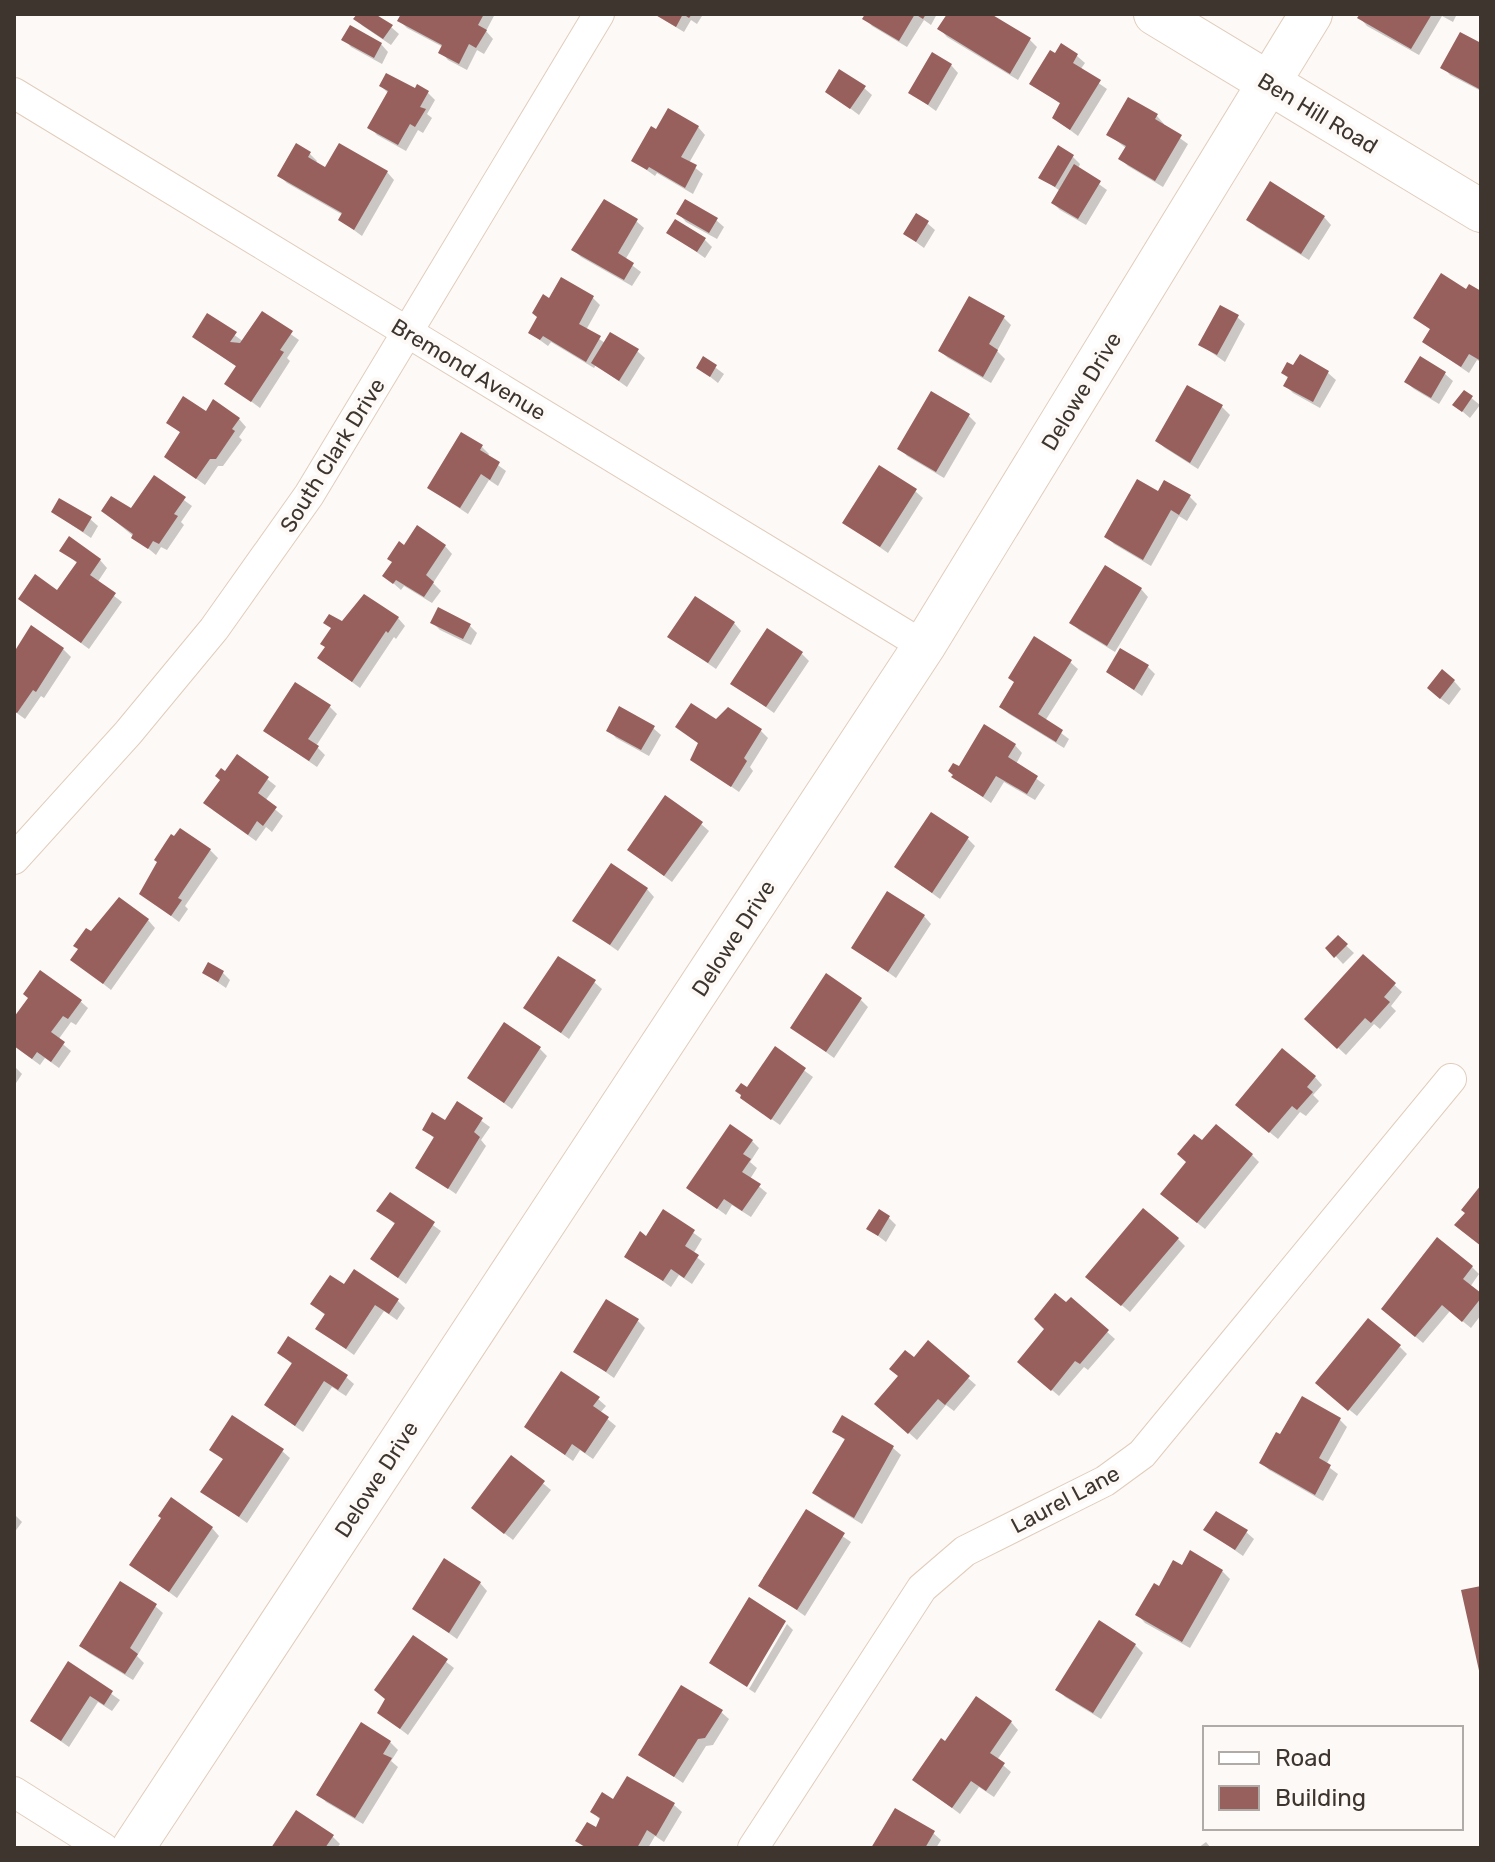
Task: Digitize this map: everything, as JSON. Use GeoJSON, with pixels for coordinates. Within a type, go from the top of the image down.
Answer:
{"type":"FeatureCollection","features":[{"type":"Feature","properties":{"kind":"street","name":"South Clark Drive"},"geometry":{"type":"LineString","coordinates":[[14,859],[128,733],[214,629],[309,495],[599,14]]}},
{"type":"Feature","properties":{"kind":"street","name":"Ben Hill Road"},"geometry":{"type":"LineString","coordinates":[[1155,14],[1481,211]]}},
{"type":"Feature","properties":{"kind":"street","name":"Delowe Drive"},"geometry":{"type":"LineString","coordinates":[[133,1848],[924,646],[1311,14]]}},
{"type":"Feature","properties":{"kind":"street","name":"Bremond Avenue"},"geometry":{"type":"LineString","coordinates":[[14,93],[924,646]]}},
{"type":"Feature","properties":{"kind":"street","name":"Laurel Lane"},"geometry":{"type":"LineString","coordinates":[[753,1848],[922,1588],[965,1551],[1105,1481],[1142,1454],[1451,1079]]}},
{"type":"Feature","properties":{"kind":"street"},"geometry":{"type":"LineString","coordinates":[[14,1792],[103,1848]]}},
{"type":"Feature","properties":{"kind":"building"},"geometry":{"type":"Polygon","coordinates":[[[357,14],[375,14],[393,25],[383,39],[353,19],[357,14]]]}},
{"type":"Feature","properties":{"kind":"building"},"geometry":{"type":"Polygon","coordinates":[[[401,14],[484,14],[478,25],[487,30],[476,48],[469,44],[459,64],[438,53],[442,45],[397,21],[401,14]]]}},
{"type":"Feature","properties":{"kind":"building"},"geometry":{"type":"Polygon","coordinates":[[[654,14],[683,14],[676,27],[654,14]]]}},
{"type":"Feature","properties":{"kind":"building"},"geometry":{"type":"Polygon","coordinates":[[[865,14],[915,14],[899,41],[862,19],[865,14]]]}},
{"type":"Feature","properties":{"kind":"building"},"geometry":{"type":"Polygon","coordinates":[[[947,14],[991,14],[1031,38],[1010,74],[937,29],[947,14]]]}},
{"type":"Feature","properties":{"kind":"building"},"geometry":{"type":"Polygon","coordinates":[[[1360,14],[1432,14],[1411,49],[1357,18],[1360,14]]]}},
{"type":"Feature","properties":{"kind":"building"},"geometry":{"type":"Polygon","coordinates":[[[350,25],[382,43],[374,58],[341,40],[350,25]]]}},
{"type":"Feature","properties":{"kind":"building"},"geometry":{"type":"Polygon","coordinates":[[[1460,32],[1481,43],[1481,90],[1440,68],[1460,32]]]}},
{"type":"Feature","properties":{"kind":"building"},"geometry":{"type":"Polygon","coordinates":[[[1061,43],[1078,54],[1073,63],[1101,80],[1070,130],[1052,118],[1060,103],[1029,84],[1050,50],[1055,53],[1061,43]]]}},
{"type":"Feature","properties":{"kind":"building"},"geometry":{"type":"Polygon","coordinates":[[[932,52],[952,64],[928,105],[908,93],[932,52]]]}},
{"type":"Feature","properties":{"kind":"building"},"geometry":{"type":"Polygon","coordinates":[[[839,69],[866,86],[850,109],[825,92],[839,69]]]}},
{"type":"Feature","properties":{"kind":"building"},"geometry":{"type":"Polygon","coordinates":[[[386,73],[415,88],[417,84],[429,91],[420,107],[426,109],[415,127],[410,124],[398,145],[367,128],[388,91],[379,86],[386,73]]]}},
{"type":"Feature","properties":{"kind":"building"},"geometry":{"type":"Polygon","coordinates":[[[1128,97],[1158,114],[1155,119],[1182,135],[1155,181],[1118,159],[1126,146],[1106,135],[1128,97]]]}},
{"type":"Feature","properties":{"kind":"building"},"geometry":{"type":"Polygon","coordinates":[[[668,108],[699,126],[681,157],[697,165],[685,188],[649,167],[647,170],[631,161],[651,126],[656,129],[668,108]]]}},
{"type":"Feature","properties":{"kind":"building"},"geometry":{"type":"Polygon","coordinates":[[[296,143],[311,152],[308,157],[325,167],[339,143],[388,171],[354,230],[338,220],[342,213],[277,176],[296,143]]]}},
{"type":"Feature","properties":{"kind":"building"},"geometry":{"type":"Polygon","coordinates":[[[1058,145],[1074,155],[1055,187],[1038,178],[1058,145]]]}},
{"type":"Feature","properties":{"kind":"building"},"geometry":{"type":"Polygon","coordinates":[[[1074,164],[1101,181],[1078,219],[1051,203],[1074,164]]]}},
{"type":"Feature","properties":{"kind":"building"},"geometry":{"type":"Polygon","coordinates":[[[1270,181],[1325,216],[1301,254],[1246,220],[1270,181]]]}},
{"type":"Feature","properties":{"kind":"building"},"geometry":{"type":"Polygon","coordinates":[[[604,199],[638,219],[618,253],[634,263],[624,280],[571,250],[604,199]]]}},
{"type":"Feature","properties":{"kind":"building"},"geometry":{"type":"Polygon","coordinates":[[[685,199],[718,218],[709,233],[676,214],[685,199]]]}},
{"type":"Feature","properties":{"kind":"building"},"geometry":{"type":"Polygon","coordinates":[[[916,213],[929,221],[916,242],[903,234],[916,213]]]}},
{"type":"Feature","properties":{"kind":"building"},"geometry":{"type":"Polygon","coordinates":[[[675,219],[706,238],[697,252],[666,233],[675,219]]]}},
{"type":"Feature","properties":{"kind":"building"},"geometry":{"type":"Polygon","coordinates":[[[1441,273],[1466,289],[1469,284],[1481,291],[1481,361],[1469,354],[1461,367],[1422,342],[1430,329],[1413,318],[1441,273]]]}},
{"type":"Feature","properties":{"kind":"building"},"geometry":{"type":"Polygon","coordinates":[[[561,277],[594,296],[579,324],[601,336],[586,362],[543,336],[540,340],[528,333],[537,317],[532,313],[543,294],[549,298],[561,277]]]}},
{"type":"Feature","properties":{"kind":"building"},"geometry":{"type":"Polygon","coordinates":[[[969,296],[1005,316],[989,344],[998,350],[983,377],[938,351],[969,296]]]}},
{"type":"Feature","properties":{"kind":"building"},"geometry":{"type":"Polygon","coordinates":[[[1220,305],[1239,315],[1217,355],[1198,345],[1220,305]]]}},
{"type":"Feature","properties":{"kind":"building"},"geometry":{"type":"Polygon","coordinates":[[[262,311],[293,331],[280,350],[284,352],[251,402],[224,384],[236,366],[192,337],[207,313],[237,332],[230,342],[240,343],[262,311]]]}},
{"type":"Feature","properties":{"kind":"building"},"geometry":{"type":"Polygon","coordinates":[[[610,332],[639,349],[619,381],[591,363],[610,332]]]}},
{"type":"Feature","properties":{"kind":"building"},"geometry":{"type":"Polygon","coordinates":[[[1300,354],[1329,371],[1313,402],[1283,386],[1288,377],[1281,373],[1287,362],[1293,365],[1300,354]]]}},
{"type":"Feature","properties":{"kind":"building"},"geometry":{"type":"Polygon","coordinates":[[[703,356],[717,365],[710,377],[696,368],[703,356]]]}},
{"type":"Feature","properties":{"kind":"building"},"geometry":{"type":"Polygon","coordinates":[[[1420,356],[1446,372],[1431,398],[1404,382],[1420,356]]]}},
{"type":"Feature","properties":{"kind":"building"},"geometry":{"type":"Polygon","coordinates":[[[1187,385],[1223,405],[1190,463],[1155,441],[1187,385]]]}},
{"type":"Feature","properties":{"kind":"building"},"geometry":{"type":"Polygon","coordinates":[[[1464,390],[1473,396],[1462,412],[1452,405],[1464,390]]]}},
{"type":"Feature","properties":{"kind":"building"},"geometry":{"type":"Polygon","coordinates":[[[931,391],[970,414],[936,472],[897,449],[931,391]]]}},
{"type":"Feature","properties":{"kind":"building"},"geometry":{"type":"Polygon","coordinates":[[[183,396],[206,411],[213,399],[240,418],[216,459],[210,459],[196,479],[164,457],[180,432],[166,423],[183,396]]]}},
{"type":"Feature","properties":{"kind":"building"},"geometry":{"type":"Polygon","coordinates":[[[461,432],[483,445],[480,450],[500,462],[490,480],[481,474],[460,508],[427,488],[461,432]]]}},
{"type":"Feature","properties":{"kind":"building"},"geometry":{"type":"Polygon","coordinates":[[[879,465],[917,489],[880,547],[842,523],[879,465]]]}},
{"type":"Feature","properties":{"kind":"building"},"geometry":{"type":"Polygon","coordinates":[[[154,475],[186,497],[174,514],[178,516],[159,544],[153,541],[148,549],[101,511],[111,496],[131,508],[154,475]]]}},
{"type":"Feature","properties":{"kind":"building"},"geometry":{"type":"Polygon","coordinates":[[[1137,479],[1158,491],[1164,480],[1191,495],[1179,515],[1171,510],[1143,560],[1104,537],[1137,479]]]}},
{"type":"Feature","properties":{"kind":"building"},"geometry":{"type":"Polygon","coordinates":[[[59,498],[92,517],[83,532],[51,512],[59,498]]]}},
{"type":"Feature","properties":{"kind":"building"},"geometry":{"type":"Polygon","coordinates":[[[417,525],[446,545],[426,575],[434,582],[424,597],[396,580],[393,584],[382,576],[392,562],[387,559],[399,541],[404,545],[417,525]]]}},
{"type":"Feature","properties":{"kind":"building"},"geometry":{"type":"Polygon","coordinates":[[[69,536],[101,559],[90,575],[116,593],[81,643],[18,599],[35,574],[57,590],[77,562],[59,551],[69,536]]]}},
{"type":"Feature","properties":{"kind":"building"},"geometry":{"type":"Polygon","coordinates":[[[1105,565],[1142,588],[1107,646],[1069,623],[1105,565]]]}},
{"type":"Feature","properties":{"kind":"building"},"geometry":{"type":"Polygon","coordinates":[[[364,594],[399,617],[352,682],[317,658],[325,647],[320,644],[331,628],[323,623],[329,614],[342,621],[364,594]]]}},
{"type":"Feature","properties":{"kind":"building"},"geometry":{"type":"Polygon","coordinates":[[[695,596],[735,622],[708,663],[667,637],[695,596]]]}},
{"type":"Feature","properties":{"kind":"building"},"geometry":{"type":"Polygon","coordinates":[[[438,607],[471,624],[463,639],[430,623],[438,607]]]}},
{"type":"Feature","properties":{"kind":"building"},"geometry":{"type":"Polygon","coordinates":[[[31,625],[64,648],[36,692],[33,690],[17,713],[14,711],[14,648],[31,625]]]}},
{"type":"Feature","properties":{"kind":"building"},"geometry":{"type":"Polygon","coordinates":[[[767,628],[803,652],[766,707],[730,684],[767,628]]]}},
{"type":"Feature","properties":{"kind":"building"},"geometry":{"type":"Polygon","coordinates":[[[1034,636],[1072,660],[1038,714],[1063,730],[1056,742],[999,707],[1014,682],[1008,678],[1034,636]]]}},
{"type":"Feature","properties":{"kind":"building"},"geometry":{"type":"Polygon","coordinates":[[[1120,648],[1149,665],[1134,690],[1106,672],[1120,648]]]}},
{"type":"Feature","properties":{"kind":"building"},"geometry":{"type":"Polygon","coordinates":[[[1442,669],[1455,680],[1440,699],[1427,688],[1442,669]]]}},
{"type":"Feature","properties":{"kind":"building"},"geometry":{"type":"Polygon","coordinates":[[[295,682],[331,705],[308,739],[319,746],[309,761],[263,731],[295,682]]]}},
{"type":"Feature","properties":{"kind":"building"},"geometry":{"type":"Polygon","coordinates":[[[691,703],[716,719],[728,707],[762,729],[731,787],[690,760],[698,743],[675,727],[691,703]]]}},
{"type":"Feature","properties":{"kind":"building"},"geometry":{"type":"Polygon","coordinates":[[[619,706],[655,726],[641,750],[606,731],[619,706]]]}},
{"type":"Feature","properties":{"kind":"building"},"geometry":{"type":"Polygon","coordinates":[[[984,724],[1016,744],[1008,757],[1038,776],[1027,794],[996,776],[983,797],[951,777],[953,775],[948,771],[953,763],[959,766],[984,724]]]}},
{"type":"Feature","properties":{"kind":"building"},"geometry":{"type":"Polygon","coordinates":[[[237,754],[269,777],[258,793],[277,807],[263,826],[257,821],[248,835],[203,803],[220,780],[215,776],[221,768],[225,771],[237,754]]]}},
{"type":"Feature","properties":{"kind":"building"},"geometry":{"type":"Polygon","coordinates":[[[665,795],[703,822],[664,876],[627,850],[665,795]]]}},
{"type":"Feature","properties":{"kind":"building"},"geometry":{"type":"Polygon","coordinates":[[[931,812],[969,837],[932,893],[894,867],[931,812]]]}},
{"type":"Feature","properties":{"kind":"building"},"geometry":{"type":"Polygon","coordinates":[[[180,828],[211,849],[178,898],[182,900],[171,916],[139,894],[157,862],[154,860],[171,834],[174,836],[180,828]]]}},
{"type":"Feature","properties":{"kind":"building"},"geometry":{"type":"Polygon","coordinates":[[[611,863],[648,888],[610,945],[572,921],[611,863]]]}},
{"type":"Feature","properties":{"kind":"building"},"geometry":{"type":"Polygon","coordinates":[[[887,891],[925,915],[888,972],[851,948],[887,891]]]}},
{"type":"Feature","properties":{"kind":"building"},"geometry":{"type":"Polygon","coordinates":[[[119,897],[149,919],[103,984],[70,960],[78,949],[73,946],[86,928],[91,931],[119,897]]]}},
{"type":"Feature","properties":{"kind":"building"},"geometry":{"type":"Polygon","coordinates":[[[1338,935],[1348,944],[1334,958],[1325,948],[1338,935]]]}},
{"type":"Feature","properties":{"kind":"building"},"geometry":{"type":"Polygon","coordinates":[[[1363,954],[1396,983],[1384,997],[1390,1002],[1371,1023],[1365,1018],[1337,1049],[1304,1019],[1363,954]]]}},
{"type":"Feature","properties":{"kind":"building"},"geometry":{"type":"Polygon","coordinates":[[[558,956],[596,980],[561,1033],[523,1008],[558,956]]]}},
{"type":"Feature","properties":{"kind":"building"},"geometry":{"type":"Polygon","coordinates":[[[208,962],[224,971],[218,982],[202,973],[208,962]]]}},
{"type":"Feature","properties":{"kind":"building"},"geometry":{"type":"Polygon","coordinates":[[[40,970],[82,1000],[68,1019],[63,1016],[51,1032],[65,1042],[51,1062],[37,1052],[32,1059],[14,1046],[14,1017],[28,998],[23,994],[40,970]]]}},
{"type":"Feature","properties":{"kind":"building"},"geometry":{"type":"Polygon","coordinates":[[[826,973],[862,998],[826,1052],[790,1028],[826,973]]]}},
{"type":"Feature","properties":{"kind":"building"},"geometry":{"type":"Polygon","coordinates":[[[504,1022],[541,1047],[504,1103],[467,1078],[504,1022]]]}},
{"type":"Feature","properties":{"kind":"building"},"geometry":{"type":"Polygon","coordinates":[[[775,1046],[806,1068],[771,1120],[735,1091],[741,1083],[747,1087],[775,1046]]]}},
{"type":"Feature","properties":{"kind":"building"},"geometry":{"type":"Polygon","coordinates":[[[1282,1048],[1316,1076],[1307,1087],[1313,1092],[1297,1110],[1292,1106],[1269,1133],[1235,1105],[1282,1048]]]}},
{"type":"Feature","properties":{"kind":"building"},"geometry":{"type":"Polygon","coordinates":[[[457,1101],[483,1118],[474,1132],[480,1137],[448,1189],[415,1168],[434,1137],[422,1130],[432,1112],[445,1120],[457,1101]]]}},
{"type":"Feature","properties":{"kind":"building"},"geometry":{"type":"Polygon","coordinates":[[[730,1124],[753,1140],[743,1154],[751,1159],[742,1172],[761,1184],[742,1211],[724,1199],[717,1209],[686,1188],[730,1124]]]}},
{"type":"Feature","properties":{"kind":"building"},"geometry":{"type":"Polygon","coordinates":[[[1216,1124],[1253,1154],[1197,1223],[1160,1194],[1186,1162],[1177,1154],[1194,1134],[1202,1140],[1216,1124]]]}},
{"type":"Feature","properties":{"kind":"building"},"geometry":{"type":"Polygon","coordinates":[[[1481,1185],[1481,1246],[1454,1225],[1465,1213],[1461,1210],[1481,1185]]]}},
{"type":"Feature","properties":{"kind":"building"},"geometry":{"type":"Polygon","coordinates":[[[390,1192],[435,1222],[398,1278],[370,1259],[395,1223],[376,1211],[390,1192]]]}},
{"type":"Feature","properties":{"kind":"building"},"geometry":{"type":"Polygon","coordinates":[[[1143,1208],[1179,1238],[1121,1306],[1085,1277],[1143,1208]]]}},
{"type":"Feature","properties":{"kind":"building"},"geometry":{"type":"Polygon","coordinates":[[[663,1209],[695,1230],[685,1246],[699,1255],[684,1278],[671,1269],[663,1281],[624,1257],[640,1231],[646,1236],[663,1209]]]}},
{"type":"Feature","properties":{"kind":"building"},"geometry":{"type":"Polygon","coordinates":[[[879,1209],[890,1216],[878,1236],[866,1229],[879,1209]]]}},
{"type":"Feature","properties":{"kind":"building"},"geometry":{"type":"Polygon","coordinates":[[[1437,1237],[1473,1266],[1463,1279],[1481,1293],[1481,1298],[1462,1322],[1442,1305],[1415,1337],[1381,1309],[1437,1237]]]}},
{"type":"Feature","properties":{"kind":"building"},"geometry":{"type":"Polygon","coordinates":[[[354,1269],[399,1299],[389,1314],[375,1305],[346,1349],[315,1329],[325,1314],[310,1304],[330,1275],[344,1284],[354,1269]]]}},
{"type":"Feature","properties":{"kind":"building"},"geometry":{"type":"Polygon","coordinates":[[[1055,1293],[1066,1302],[1071,1297],[1109,1330],[1080,1364],[1075,1361],[1051,1391],[1017,1362],[1044,1329],[1034,1319],[1055,1293]]]}},
{"type":"Feature","properties":{"kind":"building"},"geometry":{"type":"Polygon","coordinates":[[[606,1299],[639,1319],[606,1372],[573,1352],[606,1299]]]}},
{"type":"Feature","properties":{"kind":"building"},"geometry":{"type":"Polygon","coordinates":[[[1368,1318],[1401,1345],[1348,1411],[1315,1383],[1368,1318]]]}},
{"type":"Feature","properties":{"kind":"building"},"geometry":{"type":"Polygon","coordinates":[[[288,1336],[348,1375],[338,1390],[324,1381],[295,1426],[264,1405],[292,1363],[277,1353],[288,1336]]]}},
{"type":"Feature","properties":{"kind":"building"},"geometry":{"type":"Polygon","coordinates":[[[928,1340],[970,1376],[945,1405],[938,1399],[908,1434],[874,1404],[898,1376],[889,1369],[905,1350],[914,1357],[928,1340]]]}},
{"type":"Feature","properties":{"kind":"building"},"geometry":{"type":"Polygon","coordinates":[[[561,1371],[600,1397],[593,1406],[609,1417],[585,1453],[572,1444],[565,1455],[524,1427],[561,1371]]]}},
{"type":"Feature","properties":{"kind":"building"},"geometry":{"type":"Polygon","coordinates":[[[1302,1396],[1341,1418],[1319,1458],[1331,1465],[1315,1495],[1259,1463],[1276,1432],[1280,1434],[1302,1396]]]}},
{"type":"Feature","properties":{"kind":"building"},"geometry":{"type":"Polygon","coordinates":[[[232,1415],[284,1449],[239,1517],[200,1492],[223,1459],[209,1450],[232,1415]]]}},
{"type":"Feature","properties":{"kind":"building"},"geometry":{"type":"Polygon","coordinates":[[[842,1415],[894,1446],[854,1518],[812,1493],[845,1439],[832,1432],[842,1415]]]}},
{"type":"Feature","properties":{"kind":"building"},"geometry":{"type":"Polygon","coordinates":[[[511,1455],[545,1481],[504,1534],[471,1508],[511,1455]]]}},
{"type":"Feature","properties":{"kind":"building"},"geometry":{"type":"Polygon","coordinates":[[[171,1497],[213,1527],[169,1592],[129,1565],[161,1518],[158,1516],[171,1497]]]}},
{"type":"Feature","properties":{"kind":"building"},"geometry":{"type":"Polygon","coordinates":[[[806,1509],[845,1533],[797,1610],[758,1586],[806,1509]]]}},
{"type":"Feature","properties":{"kind":"building"},"geometry":{"type":"Polygon","coordinates":[[[1216,1511],[1248,1530],[1235,1550],[1203,1530],[1216,1511]]]}},
{"type":"Feature","properties":{"kind":"building"},"geometry":{"type":"Polygon","coordinates":[[[1190,1550],[1223,1570],[1182,1642],[1135,1615],[1154,1583],[1159,1586],[1173,1560],[1182,1565],[1190,1550]]]}},
{"type":"Feature","properties":{"kind":"building"},"geometry":{"type":"Polygon","coordinates":[[[444,1558],[481,1582],[449,1633],[412,1609],[444,1558]]]}},
{"type":"Feature","properties":{"kind":"building"},"geometry":{"type":"Polygon","coordinates":[[[120,1581],[157,1604],[130,1648],[138,1654],[125,1674],[79,1646],[120,1581]]]}},
{"type":"Feature","properties":{"kind":"building"},"geometry":{"type":"Polygon","coordinates":[[[1481,1586],[1481,1674],[1480,1675],[1461,1590],[1481,1586]]]}},
{"type":"Feature","properties":{"kind":"building"},"geometry":{"type":"Polygon","coordinates":[[[749,1597],[786,1621],[747,1687],[709,1663],[749,1597]]]}},
{"type":"Feature","properties":{"kind":"building"},"geometry":{"type":"Polygon","coordinates":[[[1099,1620],[1136,1644],[1093,1713],[1055,1690],[1099,1620]]]}},
{"type":"Feature","properties":{"kind":"building"},"geometry":{"type":"Polygon","coordinates":[[[413,1635],[448,1659],[400,1729],[377,1713],[385,1699],[374,1690],[413,1635]]]}},
{"type":"Feature","properties":{"kind":"building"},"geometry":{"type":"Polygon","coordinates":[[[68,1661],[113,1691],[104,1705],[90,1696],[61,1741],[30,1721],[68,1661]]]}},
{"type":"Feature","properties":{"kind":"building"},"geometry":{"type":"Polygon","coordinates":[[[681,1685],[723,1710],[705,1738],[698,1739],[674,1777],[638,1755],[681,1685]]]}},
{"type":"Feature","properties":{"kind":"building"},"geometry":{"type":"Polygon","coordinates":[[[976,1696],[1012,1721],[990,1753],[1005,1763],[986,1791],[971,1781],[952,1808],[912,1780],[941,1738],[945,1741],[976,1696]]]}},
{"type":"Feature","properties":{"kind":"building"},"geometry":{"type":"Polygon","coordinates":[[[361,1722],[391,1741],[383,1754],[392,1758],[355,1818],[316,1795],[361,1722]]]}},
{"type":"Feature","properties":{"kind":"building"},"geometry":{"type":"Polygon","coordinates":[[[627,1776],[675,1803],[656,1836],[647,1830],[637,1848],[587,1848],[575,1841],[587,1822],[596,1827],[600,1818],[590,1812],[602,1792],[613,1799],[627,1776]]]}},
{"type":"Feature","properties":{"kind":"building"},"geometry":{"type":"Polygon","coordinates":[[[895,1808],[935,1831],[925,1848],[871,1848],[895,1808]]]}},
{"type":"Feature","properties":{"kind":"building"},"geometry":{"type":"Polygon","coordinates":[[[296,1810],[334,1835],[325,1848],[271,1848],[296,1810]]]}}]}
